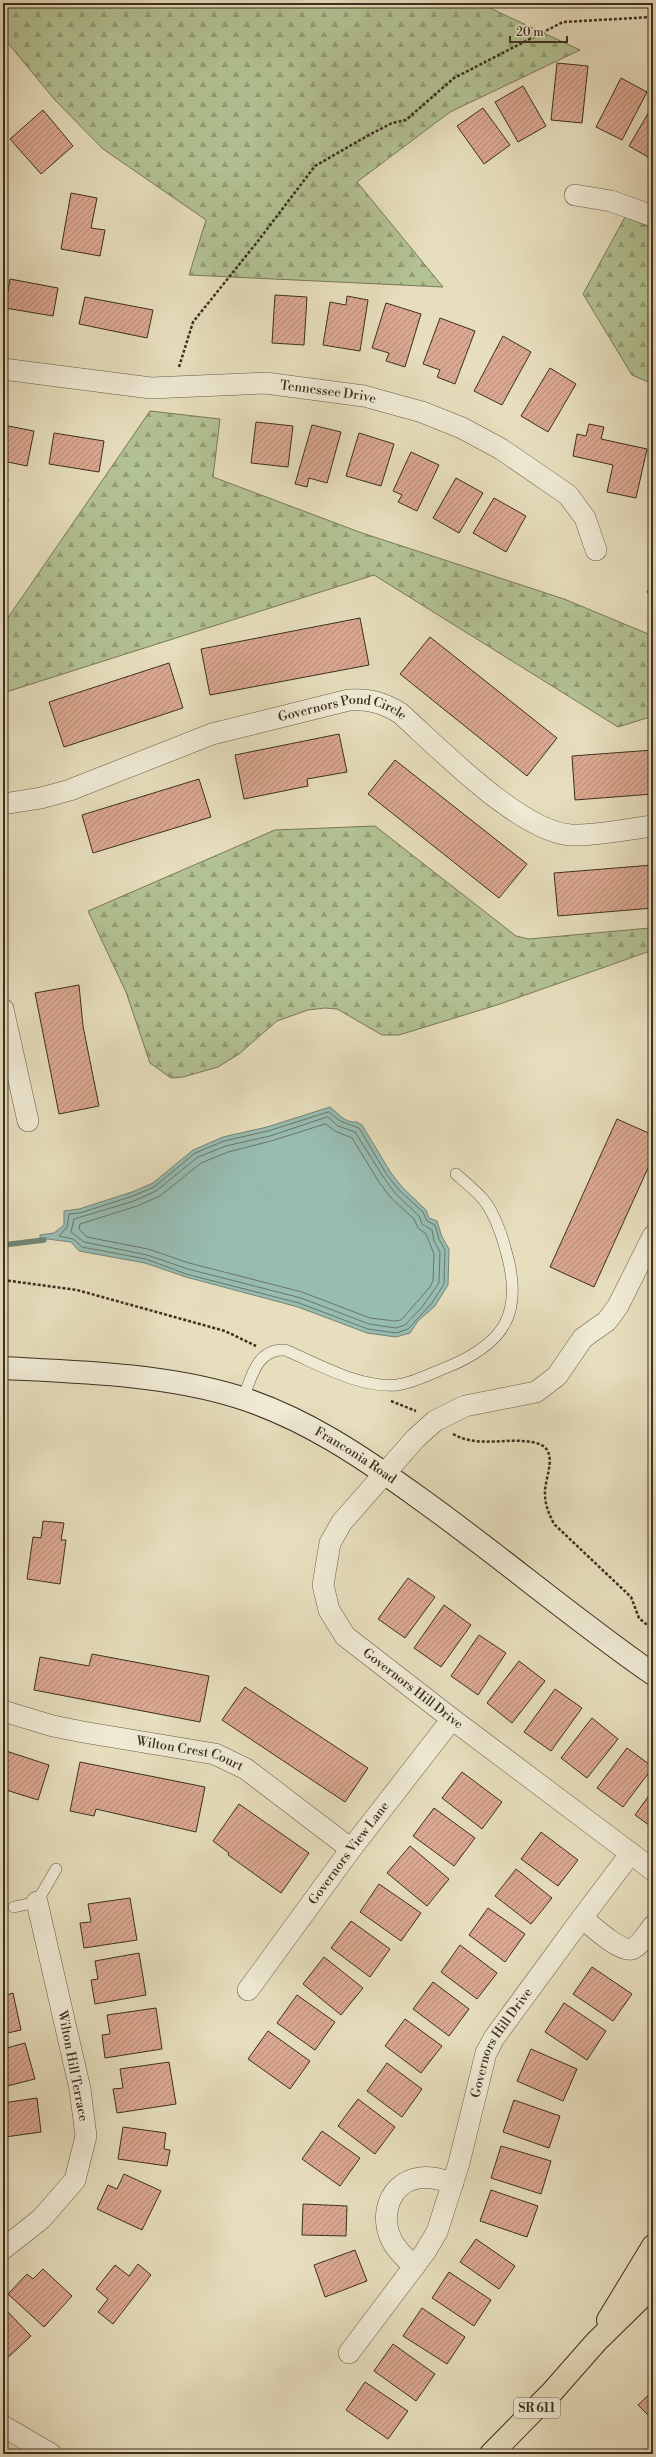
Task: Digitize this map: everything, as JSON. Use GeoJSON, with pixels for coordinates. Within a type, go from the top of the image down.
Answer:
{"type":"FeatureCollection","features":[{"type":"Feature","properties":{"kind":"main road","name":"Franconia Road"},"geometry":{"type":"LineString","coordinates":[[3,1368],[162,1381],[203,1387],[243,1399],[306,1426],[342,1445],[385,1473],[452,1521],[601,1638],[653,1674]]}},
{"type":"Feature","properties":{"kind":"main road","name":"SR 611"},"geometry":{"type":"LineString","coordinates":[[596,2342],[653,2246]]}},
{"type":"Feature","properties":{"kind":"main road","name":"SR 611"},"geometry":{"type":"LineString","coordinates":[[491,2454],[552,2392],[596,2342],[653,2286]]}},
{"type":"Feature","properties":{"kind":"street"},"geometry":{"type":"LineString","coordinates":[[575,195],[611,201],[653,216]]}},
{"type":"Feature","properties":{"kind":"street","name":"Tennessee Drive"},"geometry":{"type":"LineString","coordinates":[[3,369],[151,388],[265,383],[364,396],[422,412],[462,428],[501,449],[568,496],[585,518],[596,550]]}},
{"type":"Feature","properties":{"kind":"street","name":"Governors Pond Circle"},"geometry":{"type":"LineString","coordinates":[[3,804],[41,798],[70,790],[212,734],[349,700],[366,699],[383,703],[400,713],[501,803],[542,828],[572,835],[653,826]]}},
{"type":"Feature","properties":{"kind":"street"},"geometry":{"type":"LineString","coordinates":[[3,1010],[9,1060],[28,1121]]}},
{"type":"Feature","properties":{"kind":"street"},"geometry":{"type":"LineString","coordinates":[[385,1473],[435,1421],[465,1406],[536,1392],[557,1376],[583,1338],[607,1320],[618,1306],[653,1236]]}},
{"type":"Feature","properties":{"kind":"street","name":"Governors Hill Drive"},"geometry":{"type":"LineString","coordinates":[[385,1473],[342,1522],[330,1542],[323,1585],[330,1610],[345,1636],[452,1720],[653,1870]]}},
{"type":"Feature","properties":{"kind":"street","name":"Wilton Crest Court"},"geometry":{"type":"LineString","coordinates":[[3,1711],[48,1725],[215,1754],[246,1768],[351,1849]]}},
{"type":"Feature","properties":{"kind":"street","name":"Governors View Lane"},"geometry":{"type":"LineString","coordinates":[[248,1990],[351,1849],[452,1720]]}},
{"type":"Feature","properties":{"kind":"street","name":"Governors Hill Drive"},"geometry":{"type":"LineString","coordinates":[[349,2353],[414,2267],[437,2232],[453,2183],[486,2053],[494,2038],[631,1853]]}},
{"type":"Feature","properties":{"kind":"street","name":"Wilton Hill Terrace"},"geometry":{"type":"LineString","coordinates":[[3,2249],[41,2219],[75,2180],[86,2136],[80,2089],[37,1902]]}},
{"type":"Feature","properties":{"kind":"street"},"geometry":{"type":"LineString","coordinates":[[582,1918],[617,1945],[626,1949],[631,1949],[638,1945],[653,1926]]}},
{"type":"Feature","properties":{"kind":"street"},"geometry":{"type":"LineString","coordinates":[[414,2267],[397,2249],[389,2234],[386,2215],[389,2202],[400,2188],[414,2179],[432,2178],[453,2183]]}},
{"type":"Feature","properties":{"kind":"street"},"geometry":{"type":"LineString","coordinates":[[3,2426],[51,2454]]}},
{"type":"Feature","properties":{"kind":"lane"},"geometry":{"type":"LineString","coordinates":[[243,1399],[257,1365],[267,1354],[285,1350],[354,1379],[397,1385],[462,1361],[484,1347],[500,1331],[509,1319],[514,1295],[513,1281],[502,1235],[494,1216],[482,1199],[456,1174]]}},
{"type":"Feature","properties":{"kind":"lane"},"geometry":{"type":"LineString","coordinates":[[14,1907],[37,1902],[56,1869]]}},
{"type":"Feature","properties":{"kind":"path"},"geometry":{"type":"LineString","coordinates":[[178,388],[178,370],[193,322],[258,241],[315,166],[392,123],[406,120],[454,78],[564,22],[653,17]]}},
{"type":"Feature","properties":{"kind":"path"},"geometry":{"type":"LineString","coordinates":[[3,1280],[78,1290],[225,1331],[249,1340],[267,1354]]}},
{"type":"Feature","properties":{"kind":"path"},"geometry":{"type":"LineString","coordinates":[[386,1400],[415,1411],[418,1415],[444,1425],[454,1435],[470,1440],[489,1443],[537,1443],[547,1450],[550,1457],[545,1493],[547,1510],[554,1524],[631,1597],[639,1618],[653,1630]]}},
{"type":"Feature","properties":{"kind":"green space"},"geometry":{"type":"Polygon","coordinates":[[[3,3],[479,3],[580,50],[450,112],[357,182],[443,287],[189,275],[206,220],[103,149],[54,99],[3,37],[3,3]]]}},
{"type":"Feature","properties":{"kind":"green space"},"geometry":{"type":"Polygon","coordinates":[[[625,217],[653,228],[653,384],[632,375],[583,294],[625,217]]]}},
{"type":"Feature","properties":{"kind":"green space"},"geometry":{"type":"Polygon","coordinates":[[[150,411],[220,419],[213,477],[362,533],[564,599],[653,636],[653,716],[618,727],[374,575],[3,693],[3,625],[150,411]]]}},
{"type":"Feature","properties":{"kind":"green space"},"geometry":{"type":"Polygon","coordinates":[[[375,826],[516,936],[529,939],[650,928],[653,931],[653,950],[497,1005],[399,1035],[382,1035],[337,1009],[325,1008],[308,1010],[277,1021],[239,1054],[218,1067],[183,1077],[171,1078],[150,1063],[126,992],[88,911],[275,830],[375,826]]]}},
{"type":"Feature","properties":{"kind":"water"},"geometry":{"type":"Polygon","coordinates":[[[330,1107],[346,1120],[357,1122],[362,1125],[391,1173],[402,1187],[426,1210],[429,1218],[437,1221],[442,1237],[449,1249],[448,1285],[435,1306],[418,1321],[410,1333],[396,1337],[367,1333],[298,1307],[186,1277],[145,1263],[79,1251],[71,1242],[40,1238],[40,1235],[54,1233],[64,1225],[64,1211],[79,1209],[132,1192],[153,1183],[193,1150],[223,1137],[267,1127],[330,1107]]]}},
{"type":"Feature","properties":{"kind":"building"},"geometry":{"type":"Polygon","coordinates":[[[557,63],[588,66],[582,123],[551,120],[557,63]]]}},
{"type":"Feature","properties":{"kind":"building"},"geometry":{"type":"Polygon","coordinates":[[[621,78],[647,92],[622,140],[596,127],[621,78]]]}},
{"type":"Feature","properties":{"kind":"building"},"geometry":{"type":"Polygon","coordinates":[[[523,86],[546,126],[518,142],[495,102],[523,86]]]}},
{"type":"Feature","properties":{"kind":"building"},"geometry":{"type":"Polygon","coordinates":[[[653,105],[653,160],[629,146],[653,105]]]}},
{"type":"Feature","properties":{"kind":"building"},"geometry":{"type":"Polygon","coordinates":[[[483,108],[510,145],[484,164],[457,126],[483,108]]]}},
{"type":"Feature","properties":{"kind":"building"},"geometry":{"type":"Polygon","coordinates":[[[43,110],[73,146],[41,174],[10,139],[43,110]]]}},
{"type":"Feature","properties":{"kind":"building"},"geometry":{"type":"Polygon","coordinates":[[[71,193],[97,198],[91,228],[105,230],[100,256],[61,249],[71,193]]]}},
{"type":"Feature","properties":{"kind":"building"},"geometry":{"type":"Polygon","coordinates":[[[10,279],[58,288],[53,316],[5,308],[10,279]]]}},
{"type":"Feature","properties":{"kind":"building"},"geometry":{"type":"Polygon","coordinates":[[[275,295],[307,297],[304,345],[272,343],[275,295]]]}},
{"type":"Feature","properties":{"kind":"building"},"geometry":{"type":"Polygon","coordinates":[[[347,296],[368,300],[360,351],[323,345],[330,302],[346,305],[347,296]]]}},
{"type":"Feature","properties":{"kind":"building"},"geometry":{"type":"Polygon","coordinates":[[[85,297],[153,310],[147,338],[79,324],[85,297]]]}},
{"type":"Feature","properties":{"kind":"building"},"geometry":{"type":"Polygon","coordinates":[[[386,303],[421,314],[405,367],[386,361],[389,353],[372,348],[386,303]]]}},
{"type":"Feature","properties":{"kind":"building"},"geometry":{"type":"Polygon","coordinates":[[[440,318],[475,331],[455,384],[437,377],[440,370],[423,364],[440,318]]]}},
{"type":"Feature","properties":{"kind":"building"},"geometry":{"type":"Polygon","coordinates":[[[503,336],[531,352],[502,405],[474,391],[503,336]]]}},
{"type":"Feature","properties":{"kind":"building"},"geometry":{"type":"Polygon","coordinates":[[[550,368],[576,384],[548,432],[521,416],[550,368]]]}},
{"type":"Feature","properties":{"kind":"building"},"geometry":{"type":"Polygon","coordinates":[[[256,422],[293,426],[288,467],[251,463],[256,422]]]}},
{"type":"Feature","properties":{"kind":"building"},"geometry":{"type":"Polygon","coordinates":[[[589,424],[604,427],[601,439],[647,449],[636,498],[607,492],[613,465],[573,456],[577,434],[586,436],[589,424]]]}},
{"type":"Feature","properties":{"kind":"building"},"geometry":{"type":"Polygon","coordinates":[[[3,425],[34,431],[27,466],[3,461],[3,425]]]}},
{"type":"Feature","properties":{"kind":"building"},"geometry":{"type":"Polygon","coordinates":[[[312,425],[341,432],[327,483],[309,478],[307,487],[295,484],[312,425]]]}},
{"type":"Feature","properties":{"kind":"building"},"geometry":{"type":"Polygon","coordinates":[[[54,433],[104,441],[99,472],[49,464],[54,433]]]}},
{"type":"Feature","properties":{"kind":"building"},"geometry":{"type":"Polygon","coordinates":[[[359,433],[394,444],[381,486],[346,476],[359,433]]]}},
{"type":"Feature","properties":{"kind":"building"},"geometry":{"type":"Polygon","coordinates":[[[411,452],[439,465],[417,511],[398,502],[402,495],[393,491],[411,452]]]}},
{"type":"Feature","properties":{"kind":"building"},"geometry":{"type":"Polygon","coordinates":[[[456,478],[483,493],[459,533],[433,518],[456,478]]]}},
{"type":"Feature","properties":{"kind":"building"},"geometry":{"type":"Polygon","coordinates":[[[3,498],[8,499],[3,527],[3,498]]]}},
{"type":"Feature","properties":{"kind":"building"},"geometry":{"type":"Polygon","coordinates":[[[494,498],[526,516],[506,552],[473,533],[494,498]]]}},
{"type":"Feature","properties":{"kind":"building"},"geometry":{"type":"Polygon","coordinates":[[[3,568],[6,569],[3,585],[3,568]]]}},
{"type":"Feature","properties":{"kind":"building"},"geometry":{"type":"Polygon","coordinates":[[[653,583],[653,596],[647,592],[653,583]]]}},
{"type":"Feature","properties":{"kind":"building"},"geometry":{"type":"Polygon","coordinates":[[[360,618],[369,665],[210,695],[201,649],[360,618]]]}},
{"type":"Feature","properties":{"kind":"building"},"geometry":{"type":"Polygon","coordinates":[[[430,637],[557,738],[527,776],[400,674],[430,637]]]}},
{"type":"Feature","properties":{"kind":"building"},"geometry":{"type":"Polygon","coordinates":[[[169,663],[183,708],[64,747],[49,702],[169,663]]]}},
{"type":"Feature","properties":{"kind":"building"},"geometry":{"type":"Polygon","coordinates":[[[339,734],[347,772],[307,779],[308,786],[244,799],[235,755],[339,734]]]}},
{"type":"Feature","properties":{"kind":"building"},"geometry":{"type":"Polygon","coordinates":[[[653,750],[653,794],[575,800],[572,756],[653,750]]]}},
{"type":"Feature","properties":{"kind":"building"},"geometry":{"type":"Polygon","coordinates":[[[395,760],[527,864],[499,898],[368,794],[395,760]]]}},
{"type":"Feature","properties":{"kind":"building"},"geometry":{"type":"Polygon","coordinates":[[[199,779],[211,817],[93,853],[82,815],[199,779]]]}},
{"type":"Feature","properties":{"kind":"building"},"geometry":{"type":"Polygon","coordinates":[[[3,857],[5,880],[3,880],[3,857]]]}},
{"type":"Feature","properties":{"kind":"building"},"geometry":{"type":"Polygon","coordinates":[[[653,865],[653,908],[558,916],[554,873],[653,865]]]}},
{"type":"Feature","properties":{"kind":"building"},"geometry":{"type":"Polygon","coordinates":[[[79,985],[83,1026],[99,1106],[59,1114],[35,993],[79,985]]]}},
{"type":"Feature","properties":{"kind":"building"},"geometry":{"type":"Polygon","coordinates":[[[617,1119],[653,1135],[653,1157],[594,1287],[550,1267],[617,1119]]]}},
{"type":"Feature","properties":{"kind":"building"},"geometry":{"type":"Polygon","coordinates":[[[3,1122],[6,1136],[3,1137],[3,1122]]]}},
{"type":"Feature","properties":{"kind":"building"},"geometry":{"type":"Polygon","coordinates":[[[43,1521],[64,1523],[61,1540],[66,1540],[60,1584],[27,1579],[33,1537],[41,1538],[43,1521]]]}},
{"type":"Feature","properties":{"kind":"building"},"geometry":{"type":"Polygon","coordinates":[[[408,1578],[435,1597],[405,1638],[378,1619],[408,1578]]]}},
{"type":"Feature","properties":{"kind":"building"},"geometry":{"type":"Polygon","coordinates":[[[444,1605],[471,1625],[441,1667],[414,1648],[444,1605]]]}},
{"type":"Feature","properties":{"kind":"building"},"geometry":{"type":"Polygon","coordinates":[[[479,1635],[506,1653],[478,1695],[451,1676],[479,1635]]]}},
{"type":"Feature","properties":{"kind":"building"},"geometry":{"type":"Polygon","coordinates":[[[92,1654],[209,1676],[200,1722],[34,1690],[40,1657],[89,1666],[92,1654]]]}},
{"type":"Feature","properties":{"kind":"building"},"geometry":{"type":"Polygon","coordinates":[[[519,1661],[545,1681],[512,1723],[487,1703],[519,1661]]]}},
{"type":"Feature","properties":{"kind":"building"},"geometry":{"type":"Polygon","coordinates":[[[245,1687],[368,1768],[345,1802],[222,1720],[245,1687]]]}},
{"type":"Feature","properties":{"kind":"building"},"geometry":{"type":"Polygon","coordinates":[[[555,1689],[582,1708],[551,1751],[524,1732],[555,1689]]]}},
{"type":"Feature","properties":{"kind":"building"},"geometry":{"type":"Polygon","coordinates":[[[592,1718],[618,1739],[587,1778],[561,1758],[592,1718]]]}},
{"type":"Feature","properties":{"kind":"building"},"geometry":{"type":"Polygon","coordinates":[[[627,1748],[653,1767],[623,1807],[597,1788],[627,1748]]]}},
{"type":"Feature","properties":{"kind":"building"},"geometry":{"type":"Polygon","coordinates":[[[3,1750],[49,1765],[38,1800],[3,1789],[3,1750]]]}},
{"type":"Feature","properties":{"kind":"building"},"geometry":{"type":"Polygon","coordinates":[[[80,1762],[205,1787],[196,1832],[96,1809],[94,1816],[70,1811],[80,1762]]]}},
{"type":"Feature","properties":{"kind":"building"},"geometry":{"type":"Polygon","coordinates":[[[462,1772],[502,1802],[482,1829],[442,1798],[462,1772]]]}},
{"type":"Feature","properties":{"kind":"building"},"geometry":{"type":"Polygon","coordinates":[[[653,1790],[653,1828],[635,1815],[653,1790]]]}},
{"type":"Feature","properties":{"kind":"building"},"geometry":{"type":"Polygon","coordinates":[[[239,1804],[309,1853],[281,1893],[228,1855],[229,1853],[213,1841],[239,1804]]]}},
{"type":"Feature","properties":{"kind":"building"},"geometry":{"type":"Polygon","coordinates":[[[434,1808],[475,1838],[454,1866],[413,1836],[434,1808]]]}},
{"type":"Feature","properties":{"kind":"building"},"geometry":{"type":"Polygon","coordinates":[[[541,1832],[578,1860],[558,1886],[521,1859],[541,1832]]]}},
{"type":"Feature","properties":{"kind":"building"},"geometry":{"type":"Polygon","coordinates":[[[410,1846],[449,1879],[427,1906],[387,1873],[410,1846]]]}},
{"type":"Feature","properties":{"kind":"building"},"geometry":{"type":"Polygon","coordinates":[[[516,1869],[552,1898],[531,1924],[495,1896],[516,1869]]]}},
{"type":"Feature","properties":{"kind":"building"},"geometry":{"type":"Polygon","coordinates":[[[379,1884],[421,1913],[401,1941],[360,1912],[379,1884]]]}},
{"type":"Feature","properties":{"kind":"building"},"geometry":{"type":"Polygon","coordinates":[[[130,1898],[137,1940],[84,1948],[80,1923],[91,1922],[88,1904],[130,1898]]]}},
{"type":"Feature","properties":{"kind":"building"},"geometry":{"type":"Polygon","coordinates":[[[488,1908],[525,1934],[505,1962],[469,1935],[488,1908]]]}},
{"type":"Feature","properties":{"kind":"building"},"geometry":{"type":"Polygon","coordinates":[[[351,1921],[390,1949],[370,1977],[331,1948],[351,1921]]]}},
{"type":"Feature","properties":{"kind":"building"},"geometry":{"type":"Polygon","coordinates":[[[460,1945],[497,1973],[477,1999],[441,1972],[460,1945]]]}},
{"type":"Feature","properties":{"kind":"building"},"geometry":{"type":"Polygon","coordinates":[[[139,1953],[146,1995],[95,2004],[91,1980],[98,1979],[95,1961],[139,1953]]]}},
{"type":"Feature","properties":{"kind":"building"},"geometry":{"type":"Polygon","coordinates":[[[324,1957],[363,1988],[341,2015],[303,1984],[324,1957]]]}},
{"type":"Feature","properties":{"kind":"building"},"geometry":{"type":"Polygon","coordinates":[[[592,1967],[632,1994],[613,2021],[573,1994],[592,1967]]]}},
{"type":"Feature","properties":{"kind":"building"},"geometry":{"type":"Polygon","coordinates":[[[433,1982],[469,2009],[449,2036],[413,2009],[433,1982]]]}},
{"type":"Feature","properties":{"kind":"building"},"geometry":{"type":"Polygon","coordinates":[[[13,1993],[21,2030],[3,2034],[3,1996],[13,1993]]]}},
{"type":"Feature","properties":{"kind":"building"},"geometry":{"type":"Polygon","coordinates":[[[297,1995],[335,2022],[315,2050],[277,2023],[297,1995]]]}},
{"type":"Feature","properties":{"kind":"building"},"geometry":{"type":"Polygon","coordinates":[[[564,2003],[606,2031],[587,2060],[545,2032],[564,2003]]]}},
{"type":"Feature","properties":{"kind":"building"},"geometry":{"type":"Polygon","coordinates":[[[156,2008],[162,2049],[105,2058],[102,2035],[110,2034],[107,2015],[156,2008]]]}},
{"type":"Feature","properties":{"kind":"building"},"geometry":{"type":"Polygon","coordinates":[[[405,2019],[442,2046],[421,2073],[385,2046],[405,2019]]]}},
{"type":"Feature","properties":{"kind":"building"},"geometry":{"type":"Polygon","coordinates":[[[268,2031],[310,2061],[290,2089],[248,2059],[268,2031]]]}},
{"type":"Feature","properties":{"kind":"building"},"geometry":{"type":"Polygon","coordinates":[[[25,2043],[35,2079],[3,2087],[3,2049],[25,2043]]]}},
{"type":"Feature","properties":{"kind":"building"},"geometry":{"type":"Polygon","coordinates":[[[531,2049],[577,2069],[563,2101],[517,2081],[531,2049]]]}},
{"type":"Feature","properties":{"kind":"building"},"geometry":{"type":"Polygon","coordinates":[[[169,2062],[176,2104],[117,2113],[113,2089],[123,2088],[120,2069],[169,2062]]]}},
{"type":"Feature","properties":{"kind":"building"},"geometry":{"type":"Polygon","coordinates":[[[387,2063],[422,2089],[402,2117],[367,2091],[387,2063]]]}},
{"type":"Feature","properties":{"kind":"building"},"geometry":{"type":"Polygon","coordinates":[[[37,2098],[41,2132],[5,2137],[3,2103],[37,2098]]]}},
{"type":"Feature","properties":{"kind":"building"},"geometry":{"type":"Polygon","coordinates":[[[358,2099],[395,2127],[375,2154],[338,2126],[358,2099]]]}},
{"type":"Feature","properties":{"kind":"building"},"geometry":{"type":"Polygon","coordinates":[[[514,2100],[560,2116],[549,2148],[503,2132],[514,2100]]]}},
{"type":"Feature","properties":{"kind":"building"},"geometry":{"type":"Polygon","coordinates":[[[123,2127],[166,2133],[164,2149],[170,2150],[167,2166],[118,2159],[123,2127]]]}},
{"type":"Feature","properties":{"kind":"building"},"geometry":{"type":"Polygon","coordinates":[[[322,2131],[360,2158],[340,2186],[302,2159],[322,2131]]]}},
{"type":"Feature","properties":{"kind":"building"},"geometry":{"type":"Polygon","coordinates":[[[501,2146],[551,2161],[541,2194],[491,2178],[501,2146]]]}},
{"type":"Feature","properties":{"kind":"building"},"geometry":{"type":"Polygon","coordinates":[[[124,2174],[161,2191],[142,2230],[97,2209],[108,2185],[117,2189],[124,2174]]]}},
{"type":"Feature","properties":{"kind":"building"},"geometry":{"type":"Polygon","coordinates":[[[491,2190],[538,2206],[527,2237],[480,2221],[491,2190]]]}},
{"type":"Feature","properties":{"kind":"building"},"geometry":{"type":"Polygon","coordinates":[[[303,2204],[347,2206],[346,2236],[302,2235],[303,2204]]]}},
{"type":"Feature","properties":{"kind":"building"},"geometry":{"type":"Polygon","coordinates":[[[476,2239],[515,2266],[499,2289],[460,2262],[476,2239]]]}},
{"type":"Feature","properties":{"kind":"building"},"geometry":{"type":"Polygon","coordinates":[[[355,2250],[367,2281],[325,2297],[314,2265],[355,2250]]]}},
{"type":"Feature","properties":{"kind":"building"},"geometry":{"type":"Polygon","coordinates":[[[138,2264],[151,2275],[113,2324],[98,2312],[108,2299],[96,2289],[115,2265],[129,2276],[138,2264]]]}},
{"type":"Feature","properties":{"kind":"building"},"geometry":{"type":"Polygon","coordinates":[[[43,2269],[72,2296],[44,2327],[8,2294],[27,2274],[33,2279],[43,2269]]]}},
{"type":"Feature","properties":{"kind":"building"},"geometry":{"type":"Polygon","coordinates":[[[449,2272],[491,2300],[474,2326],[432,2298],[449,2272]]]}},
{"type":"Feature","properties":{"kind":"building"},"geometry":{"type":"Polygon","coordinates":[[[3,2307],[31,2336],[3,2362],[3,2307]]]}},
{"type":"Feature","properties":{"kind":"building"},"geometry":{"type":"Polygon","coordinates":[[[422,2308],[465,2337],[447,2364],[403,2336],[422,2308]]]}},
{"type":"Feature","properties":{"kind":"building"},"geometry":{"type":"Polygon","coordinates":[[[393,2344],[435,2374],[416,2401],[374,2371],[393,2344]]]}},
{"type":"Feature","properties":{"kind":"building"},"geometry":{"type":"Polygon","coordinates":[[[365,2382],[408,2411],[388,2439],[346,2410],[365,2382]]]}},
{"type":"Feature","properties":{"kind":"building"},"geometry":{"type":"Polygon","coordinates":[[[653,2391],[653,2420],[638,2405],[653,2391]]]}},
{"type":"Feature","properties":{"kind":"waterway"},"geometry":{"type":"LineString","coordinates":[[3,1245],[44,1240]]}}]}
